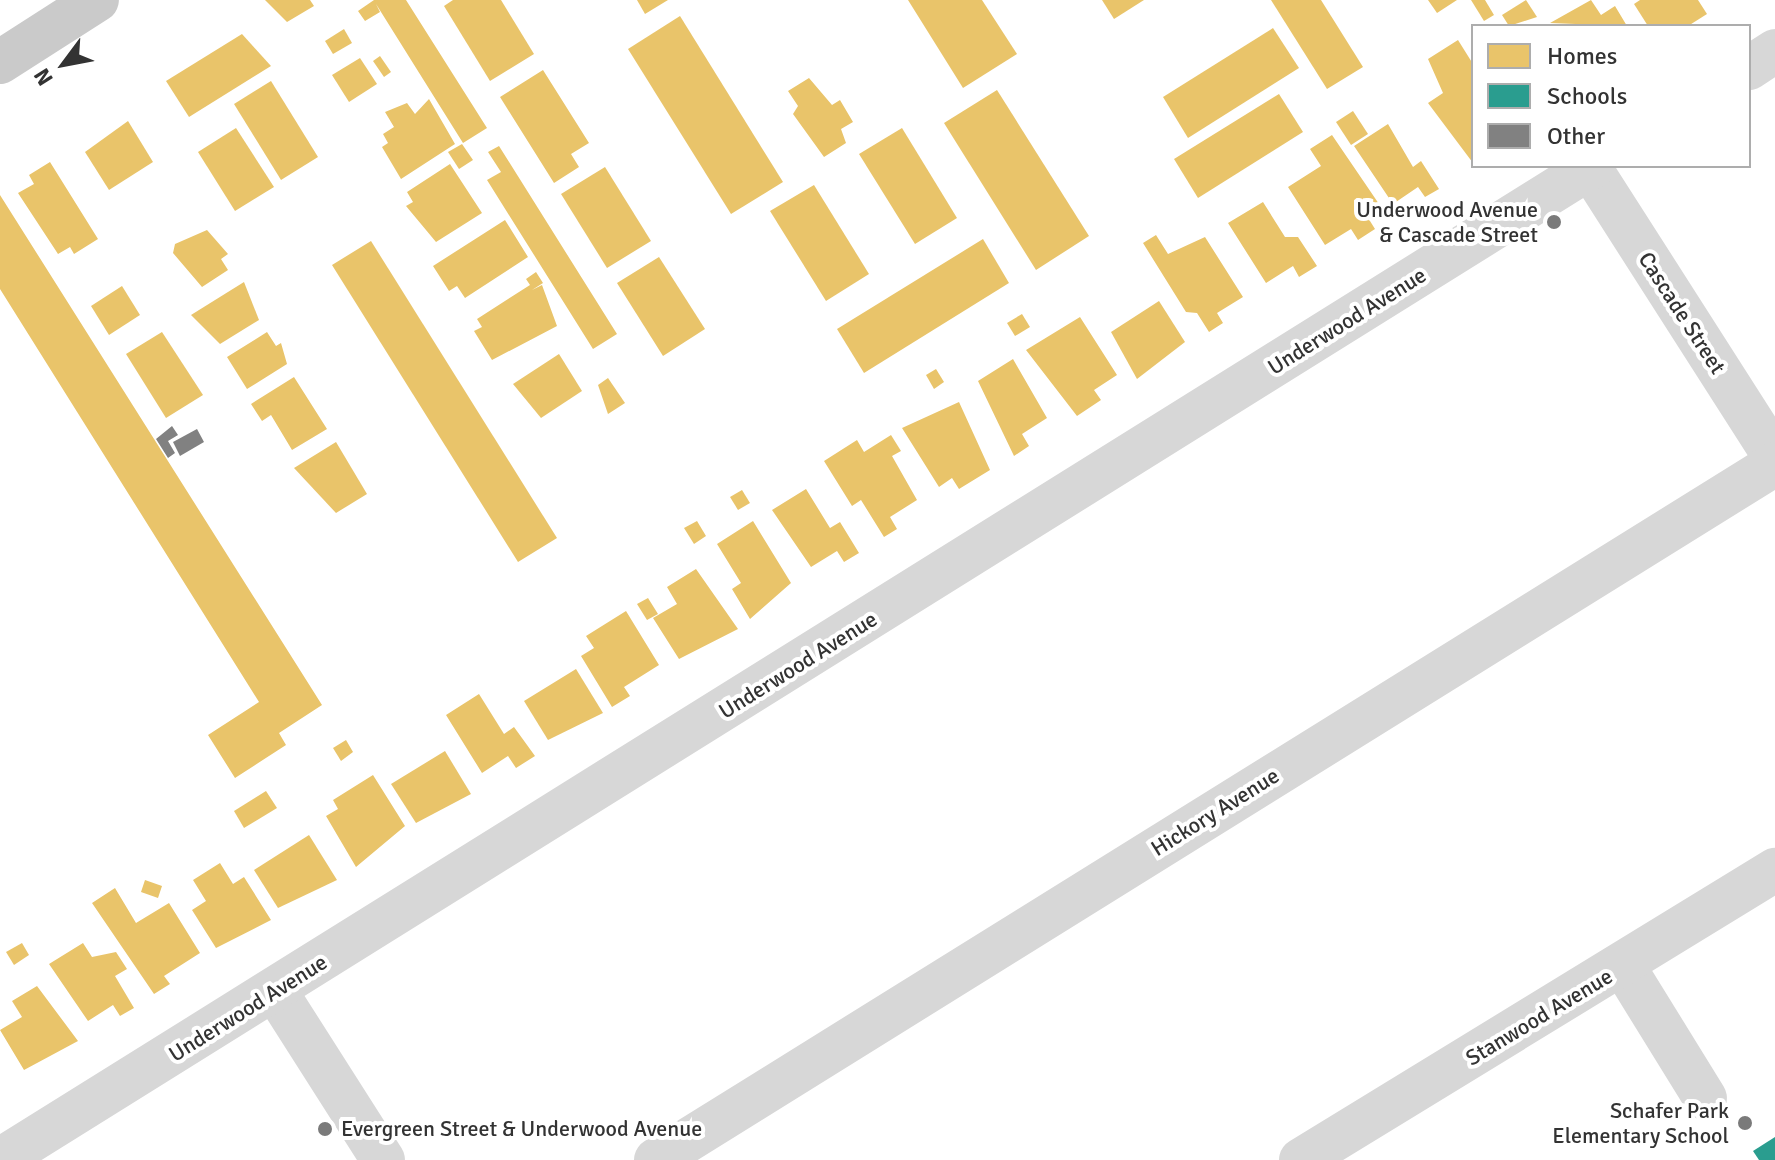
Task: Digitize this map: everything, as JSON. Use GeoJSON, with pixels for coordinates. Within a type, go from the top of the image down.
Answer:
{"type":"FeatureCollection","features":[{"type":"Feature","properties":{"kind":"main road"},"geometry":{"type":"LineString","coordinates":[[0,62],[97,0]]}},
{"type":"Feature","properties":{"kind":"street"},"geometry":{"type":"LineString","coordinates":[[1751,67],[1775,51]]}},
{"type":"Feature","properties":{"kind":"street","name":"Underwood Avenue"},"geometry":{"type":"LineString","coordinates":[[0,1160],[276,992],[1589,168]]}},
{"type":"Feature","properties":{"kind":"street","name":"Cascade Street"},"geometry":{"type":"LineString","coordinates":[[1592,168],[1775,457]]}},
{"type":"Feature","properties":{"kind":"street","name":"Hickory Avenue"},"geometry":{"type":"LineString","coordinates":[[656,1160],[1775,464]]}},
{"type":"Feature","properties":{"kind":"street","name":"Stanwood Avenue"},"geometry":{"type":"LineString","coordinates":[[1301,1160],[1624,967],[1775,870]]}},
{"type":"Feature","properties":{"kind":"street"},"geometry":{"type":"LineString","coordinates":[[1624,967],[1705,1098]]}},
{"type":"Feature","properties":{"kind":"street"},"geometry":{"type":"LineString","coordinates":[[276,992],[383,1160]]}},
{"type":"Feature","properties":{"kind":"building: Homes"},"geometry":{"type":"Polygon","coordinates":[[[265,0],[310,0],[314,6],[287,22],[265,0]]]}},
{"type":"Feature","properties":{"kind":"building: Homes"},"geometry":{"type":"Polygon","coordinates":[[[374,0],[406,0],[487,128],[463,143],[376,4],[380,12],[365,21],[358,11],[374,0]]]}},
{"type":"Feature","properties":{"kind":"building: Homes"},"geometry":{"type":"Polygon","coordinates":[[[453,0],[501,0],[534,54],[490,81],[444,6],[453,0]]]}},
{"type":"Feature","properties":{"kind":"building: Homes"},"geometry":{"type":"Polygon","coordinates":[[[637,0],[668,0],[645,14],[637,0]]]}},
{"type":"Feature","properties":{"kind":"building: Homes"},"geometry":{"type":"Polygon","coordinates":[[[908,0],[982,0],[1017,54],[963,88],[908,0]]]}},
{"type":"Feature","properties":{"kind":"building: Homes"},"geometry":{"type":"Polygon","coordinates":[[[1102,0],[1144,0],[1114,19],[1102,0]]]}},
{"type":"Feature","properties":{"kind":"building: Homes"},"geometry":{"type":"Polygon","coordinates":[[[1271,0],[1321,0],[1363,67],[1327,89],[1271,0]]]}},
{"type":"Feature","properties":{"kind":"building: Homes"},"geometry":{"type":"Polygon","coordinates":[[[1428,0],[1457,0],[1437,13],[1428,0]]]}},
{"type":"Feature","properties":{"kind":"building: Homes"},"geometry":{"type":"Polygon","coordinates":[[[1471,0],[1485,0],[1494,15],[1484,21],[1471,0]]]}},
{"type":"Feature","properties":{"kind":"building: Homes"},"geometry":{"type":"Polygon","coordinates":[[[1526,0],[1537,17],[1508,24],[1502,15],[1526,0]]]}},
{"type":"Feature","properties":{"kind":"building: Homes"},"geometry":{"type":"Polygon","coordinates":[[[1591,0],[1601,15],[1615,6],[1626,24],[1576,24],[1550,23],[1591,0]]]}},
{"type":"Feature","properties":{"kind":"building: Homes"},"geometry":{"type":"Polygon","coordinates":[[[1640,0],[1698,0],[1707,14],[1691,24],[1647,24],[1634,4],[1640,0]]]}},
{"type":"Feature","properties":{"kind":"building: Homes"},"geometry":{"type":"Polygon","coordinates":[[[680,16],[783,182],[731,214],[628,49],[680,16]]]}},
{"type":"Feature","properties":{"kind":"building: Homes"},"geometry":{"type":"Polygon","coordinates":[[[1273,28],[1299,68],[1188,138],[1163,97],[1273,28]]]}},
{"type":"Feature","properties":{"kind":"building: Homes"},"geometry":{"type":"Polygon","coordinates":[[[344,29],[352,43],[333,54],[325,41],[344,29]]]}},
{"type":"Feature","properties":{"kind":"building: Homes"},"geometry":{"type":"Polygon","coordinates":[[[242,34],[271,66],[189,117],[166,81],[242,34]]]}},
{"type":"Feature","properties":{"kind":"building: Homes"},"geometry":{"type":"Polygon","coordinates":[[[1458,40],[1471,61],[1471,160],[1428,103],[1443,93],[1428,59],[1458,40]]]}},
{"type":"Feature","properties":{"kind":"building: Homes"},"geometry":{"type":"Polygon","coordinates":[[[380,56],[391,72],[384,77],[373,61],[380,56]]]}},
{"type":"Feature","properties":{"kind":"building: Homes"},"geometry":{"type":"Polygon","coordinates":[[[360,58],[377,84],[349,102],[332,75],[360,58]]]}},
{"type":"Feature","properties":{"kind":"building: Homes"},"geometry":{"type":"Polygon","coordinates":[[[543,70],[589,143],[571,154],[579,167],[554,183],[500,97],[543,70]]]}},
{"type":"Feature","properties":{"kind":"building: Homes"},"geometry":{"type":"Polygon","coordinates":[[[809,78],[832,105],[840,100],[853,122],[841,129],[846,143],[824,157],[793,114],[798,106],[788,91],[809,78]]]}},
{"type":"Feature","properties":{"kind":"building: Homes"},"geometry":{"type":"Polygon","coordinates":[[[271,81],[318,157],[281,180],[234,104],[271,81]]]}},
{"type":"Feature","properties":{"kind":"building: Homes"},"geometry":{"type":"Polygon","coordinates":[[[997,90],[1089,236],[1036,270],[944,123],[997,90]]]}},
{"type":"Feature","properties":{"kind":"building: Homes"},"geometry":{"type":"Polygon","coordinates":[[[1279,94],[1303,132],[1198,198],[1174,159],[1279,94]]]}},
{"type":"Feature","properties":{"kind":"building: Homes"},"geometry":{"type":"Polygon","coordinates":[[[429,99],[455,144],[401,179],[382,147],[388,143],[383,134],[394,127],[385,112],[407,103],[415,114],[429,99]]]}},
{"type":"Feature","properties":{"kind":"building: Homes"},"geometry":{"type":"Polygon","coordinates":[[[1353,111],[1368,134],[1351,145],[1336,122],[1353,111]]]}},
{"type":"Feature","properties":{"kind":"building: Homes"},"geometry":{"type":"Polygon","coordinates":[[[128,121],[153,162],[109,190],[85,152],[128,121]]]}},
{"type":"Feature","properties":{"kind":"building: Homes"},"geometry":{"type":"Polygon","coordinates":[[[1388,124],[1413,167],[1421,161],[1439,189],[1425,197],[1418,187],[1393,204],[1354,146],[1388,124]]]}},
{"type":"Feature","properties":{"kind":"building: Homes"},"geometry":{"type":"Polygon","coordinates":[[[236,128],[274,187],[235,211],[198,152],[236,128]]]}},
{"type":"Feature","properties":{"kind":"building: Homes"},"geometry":{"type":"Polygon","coordinates":[[[902,128],[957,218],[915,244],[859,154],[902,128]]]}},
{"type":"Feature","properties":{"kind":"building: Homes"},"geometry":{"type":"Polygon","coordinates":[[[1332,135],[1379,204],[1365,213],[1375,229],[1358,240],[1351,229],[1325,245],[1288,187],[1321,166],[1310,149],[1332,135]]]}},
{"type":"Feature","properties":{"kind":"building: Homes"},"geometry":{"type":"Polygon","coordinates":[[[462,144],[473,160],[459,169],[448,152],[462,144]]]}},
{"type":"Feature","properties":{"kind":"building: Homes"},"geometry":{"type":"Polygon","coordinates":[[[499,146],[617,334],[593,349],[487,180],[501,172],[488,152],[499,146]]]}},
{"type":"Feature","properties":{"kind":"building: Homes"},"geometry":{"type":"Polygon","coordinates":[[[50,162],[98,239],[74,254],[70,247],[58,254],[18,193],[34,184],[29,175],[50,162]]]}},
{"type":"Feature","properties":{"kind":"building: Homes"},"geometry":{"type":"Polygon","coordinates":[[[450,164],[482,213],[436,242],[406,206],[413,202],[407,192],[450,164]]]}},
{"type":"Feature","properties":{"kind":"building: Homes"},"geometry":{"type":"Polygon","coordinates":[[[605,167],[651,241],[607,268],[561,194],[605,167]]]}},
{"type":"Feature","properties":{"kind":"building: Homes"},"geometry":{"type":"Polygon","coordinates":[[[814,185],[869,274],[826,301],[770,211],[814,185]]]}},
{"type":"Feature","properties":{"kind":"building: Homes"},"geometry":{"type":"Polygon","coordinates":[[[0,195],[322,705],[279,733],[286,745],[235,778],[208,735],[259,702],[0,289],[0,195]]]}},
{"type":"Feature","properties":{"kind":"building: Homes"},"geometry":{"type":"Polygon","coordinates":[[[1263,202],[1285,237],[1298,237],[1317,266],[1299,277],[1293,266],[1266,283],[1228,223],[1263,202]]]}},
{"type":"Feature","properties":{"kind":"building: Homes"},"geometry":{"type":"Polygon","coordinates":[[[505,220],[528,257],[465,298],[457,286],[449,291],[433,266],[505,220]]]}},
{"type":"Feature","properties":{"kind":"building: Homes"},"geometry":{"type":"Polygon","coordinates":[[[207,230],[228,254],[221,259],[228,270],[202,287],[173,253],[175,244],[207,230]]]}},
{"type":"Feature","properties":{"kind":"building: Homes"},"geometry":{"type":"Polygon","coordinates":[[[1156,235],[1168,254],[1205,237],[1243,297],[1217,313],[1223,323],[1209,332],[1197,313],[1186,312],[1143,243],[1156,235]]]}},
{"type":"Feature","properties":{"kind":"building: Homes"},"geometry":{"type":"Polygon","coordinates":[[[983,239],[1009,283],[864,373],[837,329],[983,239]]]}},
{"type":"Feature","properties":{"kind":"building: Homes"},"geometry":{"type":"Polygon","coordinates":[[[371,241],[557,538],[518,562],[332,265],[371,241]]]}},
{"type":"Feature","properties":{"kind":"building: Homes"},"geometry":{"type":"Polygon","coordinates":[[[659,257],[705,329],[663,356],[617,283],[659,257]]]}},
{"type":"Feature","properties":{"kind":"building: Homes"},"geometry":{"type":"Polygon","coordinates":[[[536,272],[543,283],[532,290],[542,285],[557,326],[492,360],[474,331],[482,327],[477,319],[530,285],[526,279],[536,272]]]}},
{"type":"Feature","properties":{"kind":"building: Homes"},"geometry":{"type":"Polygon","coordinates":[[[244,282],[259,320],[220,344],[191,315],[244,282]]]}},
{"type":"Feature","properties":{"kind":"building: Homes"},"geometry":{"type":"Polygon","coordinates":[[[122,286],[140,315],[109,335],[91,306],[122,286]]]}},
{"type":"Feature","properties":{"kind":"building: Homes"},"geometry":{"type":"Polygon","coordinates":[[[1159,301],[1185,342],[1137,379],[1111,332],[1159,301]]]}},
{"type":"Feature","properties":{"kind":"building: Homes"},"geometry":{"type":"Polygon","coordinates":[[[1022,314],[1030,327],[1015,336],[1007,323],[1022,314]]]}},
{"type":"Feature","properties":{"kind":"building: Homes"},"geometry":{"type":"Polygon","coordinates":[[[1080,317],[1117,375],[1094,390],[1101,400],[1077,416],[1026,350],[1080,317]]]}},
{"type":"Feature","properties":{"kind":"building: Homes"},"geometry":{"type":"Polygon","coordinates":[[[162,332],[203,395],[166,418],[126,354],[162,332]]]}},
{"type":"Feature","properties":{"kind":"building: Homes"},"geometry":{"type":"Polygon","coordinates":[[[267,332],[276,346],[281,343],[287,364],[247,389],[227,357],[267,332]]]}},
{"type":"Feature","properties":{"kind":"building: Homes"},"geometry":{"type":"Polygon","coordinates":[[[559,354],[582,391],[541,418],[513,384],[559,354]]]}},
{"type":"Feature","properties":{"kind":"building: Homes"},"geometry":{"type":"Polygon","coordinates":[[[1013,359],[1047,418],[1022,434],[1029,446],[1014,456],[978,381],[1013,359]]]}},
{"type":"Feature","properties":{"kind":"building: Homes"},"geometry":{"type":"Polygon","coordinates":[[[936,369],[944,382],[934,389],[926,375],[936,369]]]}},
{"type":"Feature","properties":{"kind":"building: Homes"},"geometry":{"type":"Polygon","coordinates":[[[294,377],[327,429],[292,450],[271,415],[262,421],[251,404],[294,377]]]}},
{"type":"Feature","properties":{"kind":"building: Homes"},"geometry":{"type":"Polygon","coordinates":[[[608,378],[625,403],[608,414],[598,385],[608,378]]]}},
{"type":"Feature","properties":{"kind":"building: Homes"},"geometry":{"type":"Polygon","coordinates":[[[959,402],[990,470],[959,489],[952,478],[939,487],[902,428],[959,402]]]}},
{"type":"Feature","properties":{"kind":"building: Homes"},"geometry":{"type":"Polygon","coordinates":[[[891,435],[901,451],[892,456],[917,500],[890,517],[897,529],[884,537],[861,500],[852,506],[824,461],[857,440],[864,452],[891,435]]]}},
{"type":"Feature","properties":{"kind":"building: Homes"},"geometry":{"type":"Polygon","coordinates":[[[336,442],[367,494],[336,513],[294,468],[336,442]]]}},
{"type":"Feature","properties":{"kind":"building: Homes"},"geometry":{"type":"Polygon","coordinates":[[[806,489],[830,528],[840,522],[859,553],[844,562],[837,551],[811,567],[772,510],[806,489]]]}},
{"type":"Feature","properties":{"kind":"building: Homes"},"geometry":{"type":"Polygon","coordinates":[[[742,490],[750,503],[738,510],[730,497],[742,490]]]}},
{"type":"Feature","properties":{"kind":"building: Homes"},"geometry":{"type":"Polygon","coordinates":[[[697,521],[706,536],[694,544],[684,528],[697,521]]]}},
{"type":"Feature","properties":{"kind":"building: Homes"},"geometry":{"type":"Polygon","coordinates":[[[753,521],[791,583],[750,619],[732,589],[741,583],[717,544],[753,521]]]}},
{"type":"Feature","properties":{"kind":"building: Homes"},"geometry":{"type":"Polygon","coordinates":[[[696,569],[738,629],[679,659],[653,618],[677,604],[667,587],[696,569]]]}},
{"type":"Feature","properties":{"kind":"building: Homes"},"geometry":{"type":"Polygon","coordinates":[[[648,598],[658,614],[647,620],[637,604],[648,598]]]}},
{"type":"Feature","properties":{"kind":"building: Homes"},"geometry":{"type":"Polygon","coordinates":[[[626,611],[659,665],[624,687],[630,696],[612,707],[581,656],[594,648],[586,636],[626,611]]]}},
{"type":"Feature","properties":{"kind":"building: Homes"},"geometry":{"type":"Polygon","coordinates":[[[576,669],[603,713],[548,740],[524,701],[576,669]]]}},
{"type":"Feature","properties":{"kind":"building: Homes"},"geometry":{"type":"Polygon","coordinates":[[[479,694],[504,734],[514,727],[535,756],[516,768],[508,756],[482,773],[446,715],[479,694]]]}},
{"type":"Feature","properties":{"kind":"building: Homes"},"geometry":{"type":"Polygon","coordinates":[[[346,740],[353,752],[341,761],[333,748],[346,740]]]}},
{"type":"Feature","properties":{"kind":"building: Homes"},"geometry":{"type":"Polygon","coordinates":[[[445,751],[471,794],[416,823],[391,784],[445,751]]]}},
{"type":"Feature","properties":{"kind":"building: Homes"},"geometry":{"type":"Polygon","coordinates":[[[373,775],[405,826],[356,867],[326,816],[338,809],[333,800],[373,775]]]}},
{"type":"Feature","properties":{"kind":"building: Homes"},"geometry":{"type":"Polygon","coordinates":[[[266,791],[277,808],[244,828],[234,811],[266,791]]]}},
{"type":"Feature","properties":{"kind":"building: Homes"},"geometry":{"type":"Polygon","coordinates":[[[309,835],[337,880],[278,908],[254,870],[309,835]]]}},
{"type":"Feature","properties":{"kind":"building: Homes"},"geometry":{"type":"Polygon","coordinates":[[[220,863],[233,884],[244,877],[271,920],[216,948],[192,910],[206,901],[193,880],[220,863]]]}},
{"type":"Feature","properties":{"kind":"building: Homes"},"geometry":{"type":"Polygon","coordinates":[[[145,880],[162,886],[158,898],[141,892],[145,880]]]}},
{"type":"Feature","properties":{"kind":"building: Homes"},"geometry":{"type":"Polygon","coordinates":[[[115,888],[136,923],[169,903],[200,953],[164,976],[170,984],[154,994],[92,903],[115,888]]]}},
{"type":"Feature","properties":{"kind":"building: Homes"},"geometry":{"type":"Polygon","coordinates":[[[22,943],[29,955],[14,965],[6,952],[22,943]]]}},
{"type":"Feature","properties":{"kind":"building: Homes"},"geometry":{"type":"Polygon","coordinates":[[[83,943],[92,957],[116,952],[127,969],[115,976],[134,1008],[120,1016],[113,1005],[88,1021],[49,964],[83,943]]]}},
{"type":"Feature","properties":{"kind":"building: Homes"},"geometry":{"type":"Polygon","coordinates":[[[37,986],[78,1041],[24,1070],[0,1030],[22,1017],[12,1001],[37,986]]]}},
{"type":"Feature","properties":{"kind":"building: Schools"},"geometry":{"type":"Polygon","coordinates":[[[1775,1137],[1775,1160],[1759,1160],[1753,1151],[1775,1137]]]}},
{"type":"Feature","properties":{"kind":"building: Other"},"geometry":{"type":"Polygon","coordinates":[[[172,426],[178,435],[168,441],[175,453],[168,458],[156,439],[172,426]]]}},
{"type":"Feature","properties":{"kind":"building: Other"},"geometry":{"type":"Polygon","coordinates":[[[197,429],[204,442],[180,456],[173,442],[197,429]]]}},
{"type":"Feature","properties":{"kind":"place","name":"Underwood Avenue & Cascade Street"},"geometry":{"type":"Point","coordinates":[1554,222]}},
{"type":"Feature","properties":{"kind":"place","name":"Schafer Park Elementary School"},"geometry":{"type":"Point","coordinates":[1745,1123]}},
{"type":"Feature","properties":{"kind":"place","name":"Evergreen Street & Underwood Avenue"},"geometry":{"type":"Point","coordinates":[325,1129]}}]}
